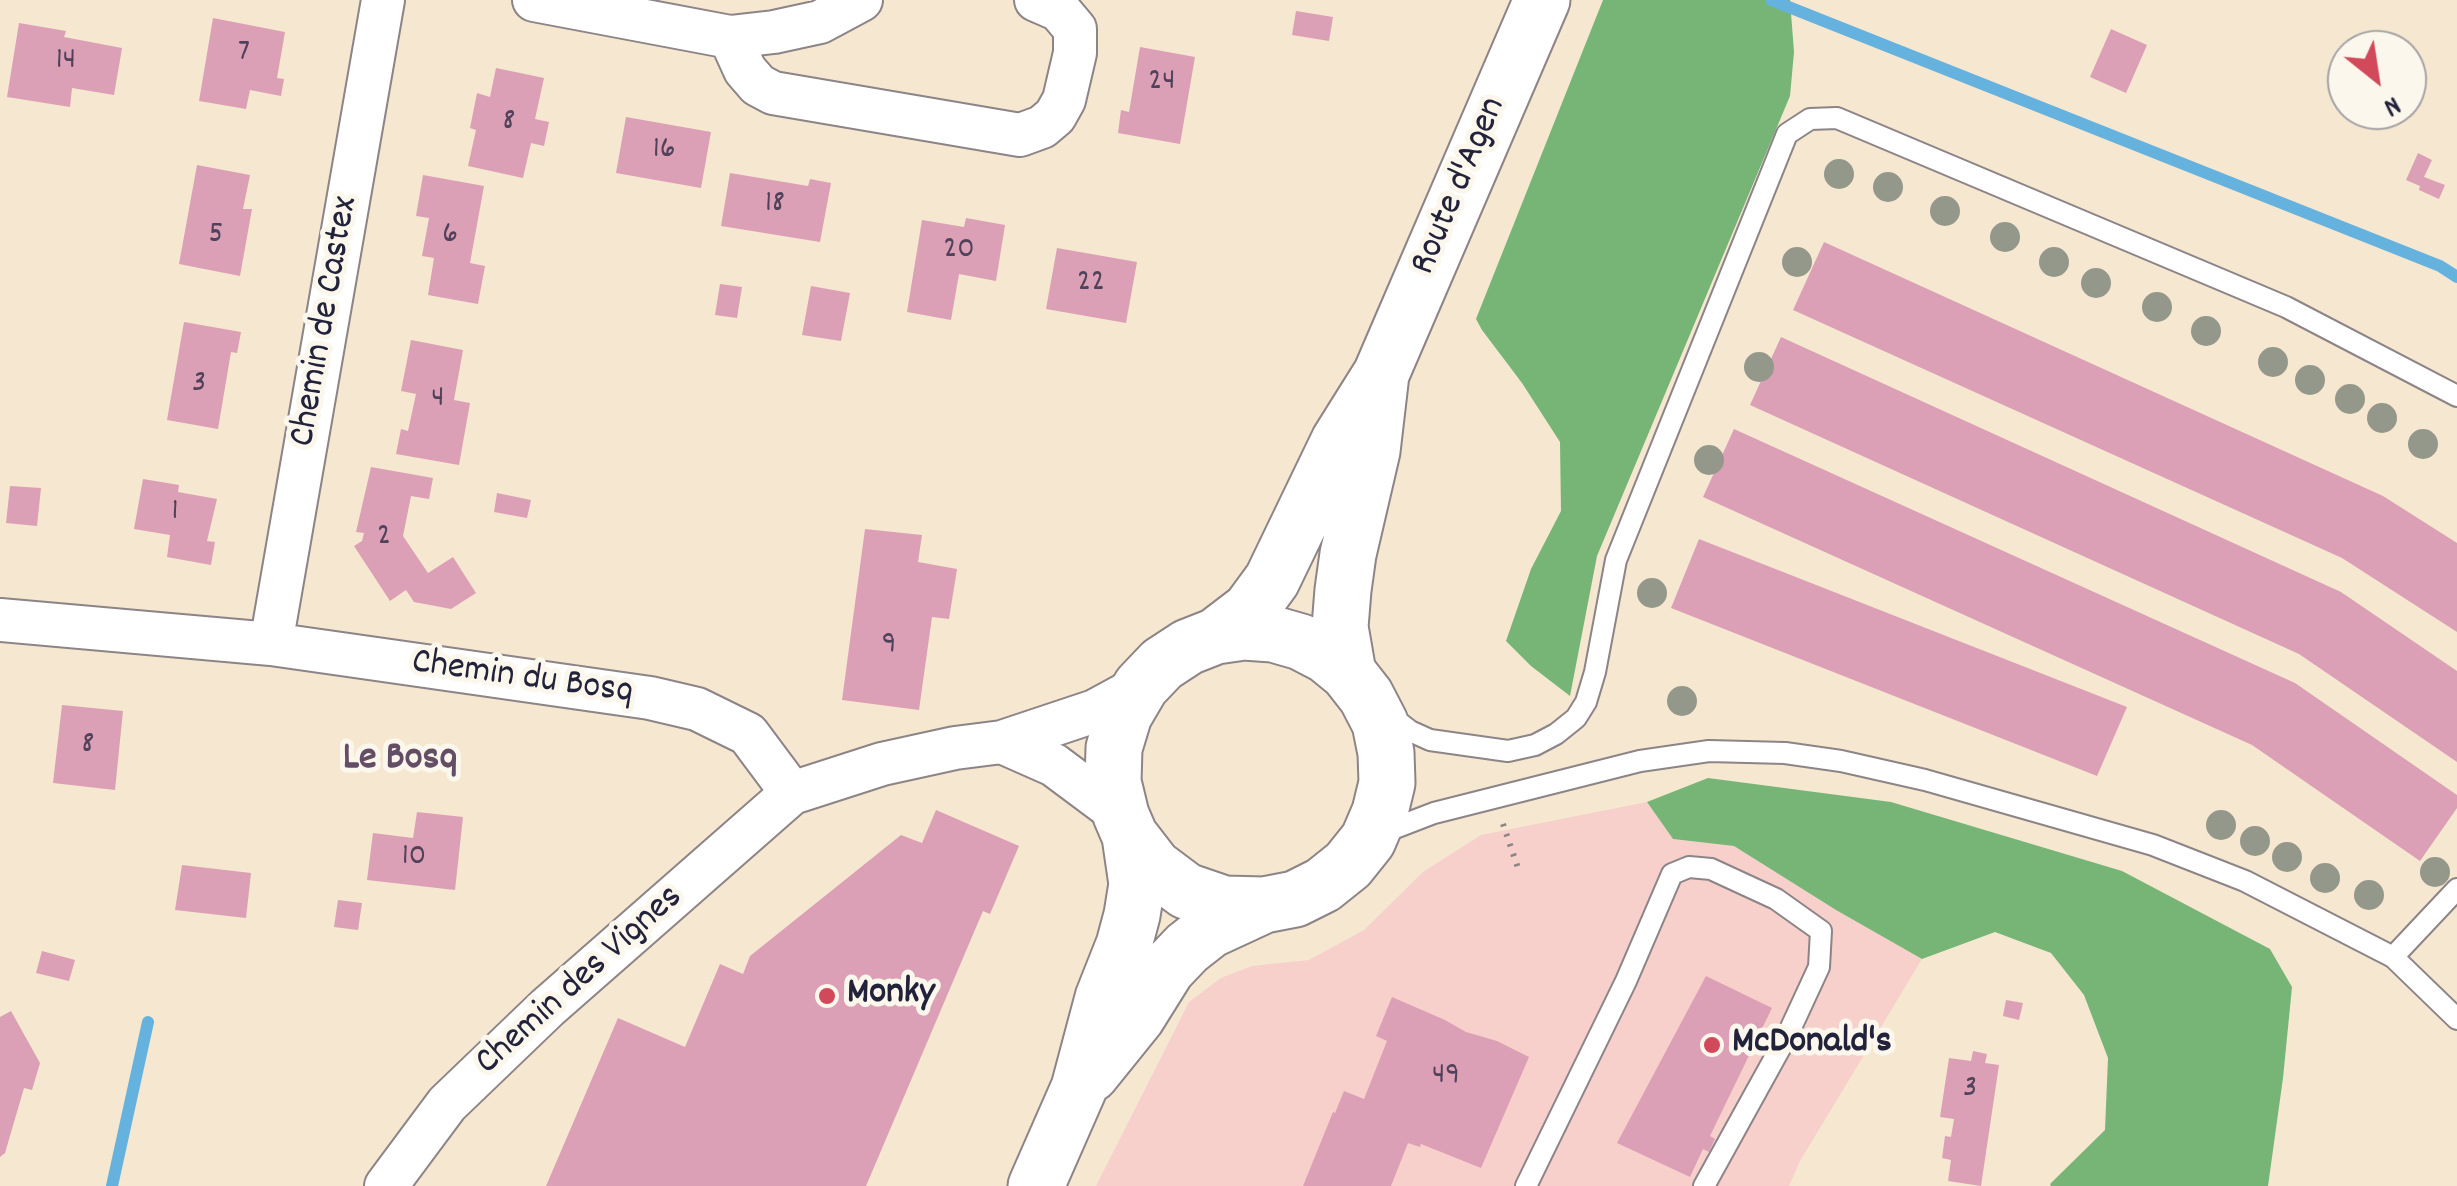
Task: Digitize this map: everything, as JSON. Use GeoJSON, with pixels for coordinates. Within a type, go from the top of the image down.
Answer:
{"type":"FeatureCollection","features":[{"type":"Feature","properties":{"kind":"main road","name":"Route d'Agen"},"geometry":{"type":"LineString","coordinates":[[1216,636],[1250,610],[1272,580],[1339,440],[1381,374],[1542,0]]}},
{"type":"Feature","properties":{"kind":"main road","name":"Route d'Agen"},"geometry":{"type":"LineString","coordinates":[[1357,684],[1340,628],[1342,590],[1372,451],[1381,374]]}},
{"type":"Feature","properties":{"kind":"main road"},"geometry":{"type":"LineString","coordinates":[[1036,1186],[1079,1088],[1103,998],[1132,914],[1137,884],[1113,782],[1114,748],[1124,715],[1141,686],[1162,664],[1188,647],[1216,636],[1244,632],[1273,634],[1314,648],[1357,684],[1380,723],[1386,783],[1380,812],[1368,840],[1348,865],[1324,885],[1210,930],[1187,948],[1167,968],[1137,1017],[1079,1088]]}},
{"type":"Feature","properties":{"kind":"main road"},"geometry":{"type":"LineString","coordinates":[[1125,825],[1154,867],[1186,891],[1224,904],[1264,906]]}},
{"type":"Feature","properties":{"kind":"street","name":"Chemin de Castex"},"geometry":{"type":"LineString","coordinates":[[271,644],[383,0]]}},
{"type":"Feature","properties":{"kind":"street"},"geometry":{"type":"LineString","coordinates":[[534,0],[730,37],[820,22],[861,0]]}},
{"type":"Feature","properties":{"kind":"street"},"geometry":{"type":"LineString","coordinates":[[730,37],[745,70],[773,94],[1020,135],[1042,127],[1054,116],[1064,100],[1075,54],[1074,29],[1059,10],[1036,0]]}},
{"type":"Feature","properties":{"kind":"street","name":"Chemin du Bosq"},"geometry":{"type":"LineString","coordinates":[[0,620],[271,644],[650,698],[697,709],[748,734],[792,793]]}},
{"type":"Feature","properties":{"kind":"street"},"geometry":{"type":"LineString","coordinates":[[792,793],[882,764],[1002,742],[1096,711],[1141,686]]}},
{"type":"Feature","properties":{"kind":"street"},"geometry":{"type":"LineString","coordinates":[[1002,742],[1054,765],[1125,825]]}},
{"type":"Feature","properties":{"kind":"street","name":"Chemin des Vignes"},"geometry":{"type":"LineString","coordinates":[[386,1186],[447,1104],[547,1008],[792,793]]}},
{"type":"Feature","properties":{"kind":"lane"},"geometry":{"type":"LineString","coordinates":[[1357,684],[1410,731],[1430,740],[1470,748],[1508,751],[1535,745],[1576,718],[1586,702],[1595,672],[1616,560],[1787,134],[1810,119],[1837,118],[2286,307],[2457,396]]}},
{"type":"Feature","properties":{"kind":"lane"},"geometry":{"type":"LineString","coordinates":[[1368,840],[1434,813],[1640,761],[1709,751],[1785,753],[1841,760],[2154,845],[2245,881],[2393,957],[2457,1019]]}},
{"type":"Feature","properties":{"kind":"lane"},"geometry":{"type":"LineString","coordinates":[[1526,1186],[1626,981],[1672,874],[1690,868],[1711,868],[1776,899],[1821,931],[1819,968],[1788,1034],[1704,1186]]}},
{"type":"Feature","properties":{"kind":"lane"},"geometry":{"type":"LineString","coordinates":[[2393,957],[2457,889]]}},
{"type":"Feature","properties":{"kind":"path"},"geometry":{"type":"LineString","coordinates":[[1488,823],[1502,819],[1518,868]]}},
{"type":"Feature","properties":{"kind":"shaded area"},"geometry":{"type":"Polygon","coordinates":[[[1647,802],[1673,839],[1734,846],[1922,959],[1800,1161],[1789,1186],[1096,1186],[1189,1002],[1221,978],[1252,966],[1309,960],[1364,930],[1423,872],[1481,835],[1647,802]]]}},
{"type":"Feature","properties":{"kind":"green space"},"geometry":{"type":"Polygon","coordinates":[[[1603,0],[1790,0],[1794,52],[1790,96],[1597,556],[1570,696],[1506,641],[1531,569],[1561,511],[1560,442],[1476,319],[1603,0]]]}},
{"type":"Feature","properties":{"kind":"green space"},"geometry":{"type":"Polygon","coordinates":[[[1708,778],[1891,802],[2122,871],[2270,949],[2292,987],[2268,1186],[2051,1186],[2105,1130],[2108,1058],[2084,995],[2051,953],[1995,932],[1922,959],[1734,846],[1673,839],[1647,802],[1708,778]]]}},
{"type":"Feature","properties":{"kind":"building"},"geometry":{"type":"Polygon","coordinates":[[[1296,11],[1333,17],[1329,41],[1292,35],[1296,11]]]}},
{"type":"Feature","properties":{"kind":"building"},"geometry":{"type":"Polygon","coordinates":[[[213,18],[285,32],[277,78],[284,79],[281,96],[250,90],[246,109],[199,101],[213,18]]]}},
{"type":"Feature","properties":{"kind":"building"},"geometry":{"type":"Polygon","coordinates":[[[19,23],[66,31],[64,37],[122,48],[114,95],[72,88],[70,107],[7,97],[19,23]]]}},
{"type":"Feature","properties":{"kind":"building"},"geometry":{"type":"Polygon","coordinates":[[[2111,29],[2147,45],[2126,93],[2090,77],[2111,29]]]}},
{"type":"Feature","properties":{"kind":"building"},"geometry":{"type":"Polygon","coordinates":[[[1140,47],[1195,57],[1180,144],[1118,133],[1121,110],[1129,112],[1140,47]]]}},
{"type":"Feature","properties":{"kind":"building"},"geometry":{"type":"Polygon","coordinates":[[[496,68],[544,78],[535,119],[549,122],[544,146],[531,143],[523,178],[468,166],[476,130],[470,128],[477,93],[490,97],[496,68]]]}},
{"type":"Feature","properties":{"kind":"building"},"geometry":{"type":"Polygon","coordinates":[[[626,117],[711,132],[701,188],[616,173],[626,117]]]}},
{"type":"Feature","properties":{"kind":"building"},"geometry":{"type":"Polygon","coordinates":[[[2418,153],[2432,160],[2424,177],[2445,185],[2439,199],[2406,180],[2418,153]]]}},
{"type":"Feature","properties":{"kind":"building"},"geometry":{"type":"Polygon","coordinates":[[[197,165],[250,175],[243,209],[252,209],[240,276],[179,264],[197,165]]]}},
{"type":"Feature","properties":{"kind":"building"},"geometry":{"type":"Polygon","coordinates":[[[730,173],[808,186],[810,179],[831,183],[820,242],[721,226],[730,173]]]}},
{"type":"Feature","properties":{"kind":"building"},"geometry":{"type":"Polygon","coordinates":[[[423,175],[484,186],[470,263],[485,266],[478,304],[428,295],[434,258],[422,256],[429,218],[416,216],[423,175]]]}},
{"type":"Feature","properties":{"kind":"building"},"geometry":{"type":"Polygon","coordinates":[[[966,218],[1005,225],[996,281],[959,274],[951,320],[907,312],[922,220],[964,227],[966,218]]]}},
{"type":"Feature","properties":{"kind":"building"},"geometry":{"type":"Polygon","coordinates":[[[1824,242],[2383,496],[2457,543],[2457,632],[2342,558],[1793,310],[1824,242]]]}},
{"type":"Feature","properties":{"kind":"building"},"geometry":{"type":"Polygon","coordinates":[[[1057,248],[1137,262],[1126,323],[1046,309],[1057,248]]]}},
{"type":"Feature","properties":{"kind":"building"},"geometry":{"type":"Polygon","coordinates":[[[720,284],[742,287],[737,318],[715,315],[720,284]]]}},
{"type":"Feature","properties":{"kind":"building"},"geometry":{"type":"Polygon","coordinates":[[[811,286],[850,293],[841,341],[802,335],[811,286]]]}},
{"type":"Feature","properties":{"kind":"building"},"geometry":{"type":"Polygon","coordinates":[[[184,322],[241,332],[237,353],[231,352],[218,429],[167,420],[184,322]]]}},
{"type":"Feature","properties":{"kind":"building"},"geometry":{"type":"Polygon","coordinates":[[[1781,337],[2341,592],[2457,671],[2457,762],[2299,654],[1750,405],[1781,337]]]}},
{"type":"Feature","properties":{"kind":"building"},"geometry":{"type":"Polygon","coordinates":[[[411,340],[463,350],[454,400],[470,403],[459,465],[396,454],[401,429],[408,431],[416,394],[401,391],[411,340]]]}},
{"type":"Feature","properties":{"kind":"building"},"geometry":{"type":"Polygon","coordinates":[[[1734,429],[2295,683],[2457,795],[2457,808],[2420,861],[2252,745],[1703,497],[1734,429]]]}},
{"type":"Feature","properties":{"kind":"building"},"geometry":{"type":"Polygon","coordinates":[[[371,467],[433,478],[429,499],[411,496],[403,536],[428,573],[453,557],[476,593],[451,609],[414,602],[406,590],[390,601],[354,546],[362,541],[364,533],[356,532],[371,467]]]}},
{"type":"Feature","properties":{"kind":"building"},"geometry":{"type":"Polygon","coordinates":[[[143,479],[179,485],[178,492],[217,499],[207,541],[215,542],[211,565],[167,557],[170,535],[134,529],[143,479]]]}},
{"type":"Feature","properties":{"kind":"building"},"geometry":{"type":"Polygon","coordinates":[[[10,486],[41,488],[37,526],[6,523],[10,486]]]}},
{"type":"Feature","properties":{"kind":"building"},"geometry":{"type":"Polygon","coordinates":[[[497,493],[531,500],[527,518],[494,512],[497,493]]]}},
{"type":"Feature","properties":{"kind":"building"},"geometry":{"type":"Polygon","coordinates":[[[865,529],[922,535],[918,562],[957,569],[949,619],[932,617],[919,710],[842,700],[865,529]]]}},
{"type":"Feature","properties":{"kind":"building"},"geometry":{"type":"Polygon","coordinates":[[[1699,539],[2127,707],[2097,776],[1671,608],[1699,539]]]}},
{"type":"Feature","properties":{"kind":"building"},"geometry":{"type":"Polygon","coordinates":[[[62,705],[123,711],[115,790],[53,783],[62,705]]]}},
{"type":"Feature","properties":{"kind":"building","name":"Monky"},"geometry":{"type":"Polygon","coordinates":[[[936,810],[1019,846],[990,914],[983,911],[866,1186],[546,1186],[618,1018],[685,1047],[720,964],[743,974],[750,956],[901,835],[922,843],[936,810]]]}},
{"type":"Feature","properties":{"kind":"building"},"geometry":{"type":"Polygon","coordinates":[[[417,812],[463,817],[455,890],[367,880],[373,833],[413,838],[417,812]]]}},
{"type":"Feature","properties":{"kind":"building"},"geometry":{"type":"Polygon","coordinates":[[[182,865],[251,873],[246,918],[175,910],[182,865]]]}},
{"type":"Feature","properties":{"kind":"building"},"geometry":{"type":"Polygon","coordinates":[[[338,900],[362,903],[358,930],[334,927],[338,900]]]}},
{"type":"Feature","properties":{"kind":"building"},"geometry":{"type":"Polygon","coordinates":[[[42,951],[75,960],[69,981],[36,973],[42,951]]]}},
{"type":"Feature","properties":{"kind":"building","name":"McDonald's"},"geometry":{"type":"Polygon","coordinates":[[[1706,976],[1772,1008],[1710,1136],[1715,1139],[1709,1152],[1703,1149],[1690,1177],[1617,1143],[1706,976]]]}},
{"type":"Feature","properties":{"kind":"building"},"geometry":{"type":"Polygon","coordinates":[[[1392,997],[1529,1057],[1481,1168],[1421,1144],[1420,1147],[1408,1143],[1391,1186],[1303,1186],[1344,1091],[1364,1099],[1387,1041],[1376,1036],[1392,997]]]}},
{"type":"Feature","properties":{"kind":"building"},"geometry":{"type":"Polygon","coordinates":[[[2006,1000],[2023,1003],[2019,1020],[2003,1016],[2006,1000]]]}},
{"type":"Feature","properties":{"kind":"building"},"geometry":{"type":"Polygon","coordinates":[[[11,1011],[40,1063],[32,1090],[24,1088],[5,1153],[0,1157],[0,1017],[11,1011]]]}},
{"type":"Feature","properties":{"kind":"building"},"geometry":{"type":"Polygon","coordinates":[[[1973,1051],[1987,1054],[1985,1063],[1999,1065],[1981,1186],[1948,1181],[1951,1160],[1942,1158],[1945,1136],[1951,1137],[1954,1119],[1940,1117],[1949,1058],[1971,1061],[1973,1051]]]}},
{"type":"Feature","properties":{"kind":"waterway"},"geometry":{"type":"LineString","coordinates":[[1771,0],[2440,266],[2457,277]]}},
{"type":"Feature","properties":{"kind":"waterway"},"geometry":{"type":"LineString","coordinates":[[112,1186],[148,1022]]}},
{"type":"Feature","properties":{"kind":"place","name":"Monky"},"geometry":{"type":"Point","coordinates":[827,996]}},
{"type":"Feature","properties":{"kind":"place","name":"McDonald's"},"geometry":{"type":"Point","coordinates":[1712,1045]}},
{"type":"Feature","properties":{"kind":"district","name":"Le Bosq"},"geometry":{"type":"Point","coordinates":[400,762]}}]}
